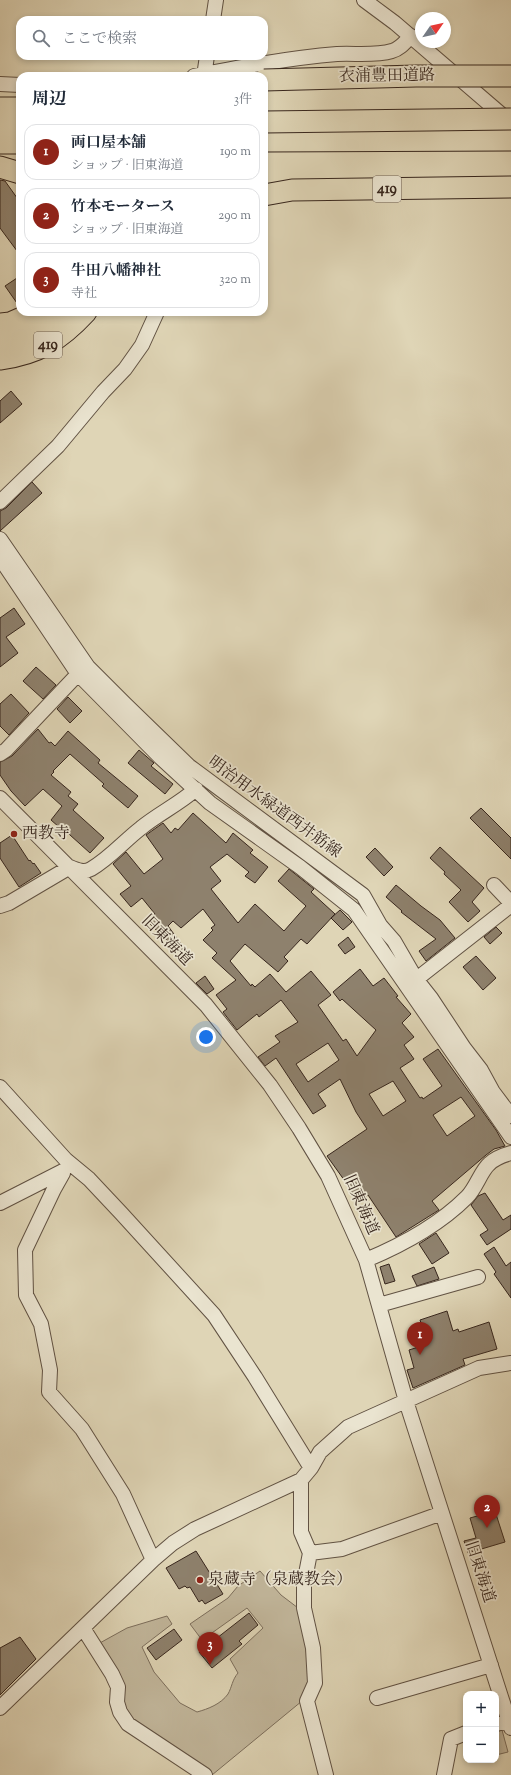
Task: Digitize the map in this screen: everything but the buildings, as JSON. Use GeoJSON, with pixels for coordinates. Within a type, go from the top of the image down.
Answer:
{"type":"FeatureCollection","features":[{"type":"Feature","properties":{"kind":"highway","name":"衣浦豊田道路"},"geometry":{"type":"LineString","coordinates":[[268,80],[416,76],[511,76]]}},
{"type":"Feature","properties":{"kind":"highway"},"geometry":{"type":"LineString","coordinates":[[0,96],[16,96]]}},
{"type":"Feature","properties":{"kind":"highway"},"geometry":{"type":"LineString","coordinates":[[0,108],[16,108]]}},
{"type":"Feature","properties":{"kind":"highway"},"geometry":{"type":"LineString","coordinates":[[268,122],[511,119]]}},
{"type":"Feature","properties":{"kind":"highway"},"geometry":{"type":"LineString","coordinates":[[0,123],[16,123]]}},
{"type":"Feature","properties":{"kind":"highway"},"geometry":{"type":"LineString","coordinates":[[268,141],[511,140]]}},
{"type":"Feature","properties":{"kind":"highway"},"geometry":{"type":"LineString","coordinates":[[0,143],[16,143]]}},
{"type":"Feature","properties":{"kind":"highway"},"geometry":{"type":"LineString","coordinates":[[0,167],[16,172]]}},
{"type":"Feature","properties":{"kind":"highway","name":"419"},"geometry":{"type":"LineString","coordinates":[[268,193],[292,190],[511,187]]}},
{"type":"Feature","properties":{"kind":"highway","name":"419"},"geometry":{"type":"LineString","coordinates":[[0,324],[26,316]]}},
{"type":"Feature","properties":{"kind":"highway","name":"419"},"geometry":{"type":"LineString","coordinates":[[0,341],[14,340],[33,335],[60,316]]}},
{"type":"Feature","properties":{"kind":"highway","name":"419"},"geometry":{"type":"LineString","coordinates":[[0,359],[20,356],[47,345],[72,328],[82,316]]}},
{"type":"Feature","properties":{"kind":"street"},"geometry":{"type":"LineString","coordinates":[[214,16],[216,0]]}},
{"type":"Feature","properties":{"kind":"street"},"geometry":{"type":"LineString","coordinates":[[364,0],[411,36],[511,123]]}},
{"type":"Feature","properties":{"kind":"street"},"geometry":{"type":"LineString","coordinates":[[219,72],[337,54],[384,53],[394,51],[402,46],[411,36]]}},
{"type":"Feature","properties":{"kind":"street"},"geometry":{"type":"LineString","coordinates":[[202,72],[206,60]]}},
{"type":"Feature","properties":{"kind":"street"},"geometry":{"type":"LineString","coordinates":[[0,84],[16,85]]}},
{"type":"Feature","properties":{"kind":"street"},"geometry":{"type":"LineString","coordinates":[[0,502],[58,446],[103,392],[125,369],[142,345],[155,316]]}},
{"type":"Feature","properties":{"kind":"street","name":"明治用水緑道西井筋線"},"geometry":{"type":"LineString","coordinates":[[0,538],[88,667],[189,766],[363,895],[371,897],[380,924],[394,941],[412,983],[431,998],[464,1048],[481,1070],[493,1092],[511,1116]]}},
{"type":"Feature","properties":{"kind":"street"},"geometry":{"type":"LineString","coordinates":[[0,558],[78,674],[160,757],[210,803],[300,867],[354,910],[412,983],[511,1136]]}},
{"type":"Feature","properties":{"kind":"street"},"geometry":{"type":"LineString","coordinates":[[0,754],[6,750],[78,674]]}},
{"type":"Feature","properties":{"kind":"street"},"geometry":{"type":"LineString","coordinates":[[0,906],[9,903],[70,867],[80,871],[90,870],[121,847],[141,828],[186,798],[196,789]]}},
{"type":"Feature","properties":{"kind":"street","name":"旧東海道"},"geometry":{"type":"LineString","coordinates":[[0,798],[206,1005],[270,1084],[328,1176],[366,1260],[406,1400],[491,1665],[506,1717]]}},
{"type":"Feature","properties":{"kind":"street"},"geometry":{"type":"LineString","coordinates":[[412,983],[511,904],[494,885]]}},
{"type":"Feature","properties":{"kind":"street"},"geometry":{"type":"LineString","coordinates":[[354,910],[371,897]]}},
{"type":"Feature","properties":{"kind":"street"},"geometry":{"type":"LineString","coordinates":[[0,1087],[65,1166],[89,1179],[122,1213],[214,1315],[255,1377],[311,1468]]}},
{"type":"Feature","properties":{"kind":"street"},"geometry":{"type":"LineString","coordinates":[[366,1260],[390,1250],[440,1221],[468,1196],[478,1183],[488,1164],[511,1153]]}},
{"type":"Feature","properties":{"kind":"street"},"geometry":{"type":"LineString","coordinates":[[0,1203],[65,1166]]}},
{"type":"Feature","properties":{"kind":"street"},"geometry":{"type":"LineString","coordinates":[[65,1166],[25,1250],[26,1295],[41,1324],[50,1370],[49,1392],[82,1429],[123,1494],[153,1560]]}},
{"type":"Feature","properties":{"kind":"street"},"geometry":{"type":"LineString","coordinates":[[379,1305],[478,1277]]}},
{"type":"Feature","properties":{"kind":"street"},"geometry":{"type":"LineString","coordinates":[[0,1708],[153,1560],[173,1543],[195,1529],[301,1480],[311,1468],[320,1452],[348,1426],[479,1368],[511,1363]]}},
{"type":"Feature","properties":{"kind":"street"},"geometry":{"type":"LineString","coordinates":[[301,1480],[301,1532],[310,1553],[304,1584],[304,1608],[313,1648],[315,1683],[307,1701],[326,1775]]}},
{"type":"Feature","properties":{"kind":"street"},"geometry":{"type":"LineString","coordinates":[[310,1553],[342,1549],[442,1513]]}},
{"type":"Feature","properties":{"kind":"street"},"geometry":{"type":"LineString","coordinates":[[83,1628],[112,1674],[118,1687],[117,1702],[120,1712],[128,1724],[205,1775]]}},
{"type":"Feature","properties":{"kind":"street"},"geometry":{"type":"LineString","coordinates":[[377,1698],[491,1665]]}},
{"type":"Feature","properties":{"kind":"street"},"geometry":{"type":"LineString","coordinates":[[444,1775],[451,1739],[463,1734]]}},
{"type":"Feature","properties":{"kind":"shaded area"},"geometry":{"type":"Polygon","coordinates":[[[260,1571],[281,1595],[302,1611],[310,1683],[302,1701],[212,1775],[128,1719],[98,1644],[127,1628],[167,1616],[172,1624],[142,1647],[154,1672],[180,1703],[197,1712],[210,1708],[225,1698],[234,1678],[238,1673],[230,1659],[263,1628],[247,1608],[202,1640],[190,1624],[228,1598],[238,1586],[260,1571]]]}},
{"type":"Feature","properties":{"kind":"shaded area"},"geometry":{"type":"Polygon","coordinates":[[[502,1730],[508,1752],[499,1754],[499,1731],[502,1730]]]}},
{"type":"Feature","properties":{"kind":"place","name":"西教寺"},"geometry":{"type":"Point","coordinates":[14,834]}},
{"type":"Feature","properties":{"kind":"place","name":"両口屋本舗"},"geometry":{"type":"Point","coordinates":[420,1355]}},
{"type":"Feature","properties":{"kind":"place","name":"竹本モータース"},"geometry":{"type":"Point","coordinates":[487,1528]}},
{"type":"Feature","properties":{"kind":"place","name":"泉蔵寺（泉蔵教会）"},"geometry":{"type":"Point","coordinates":[200,1580]}},
{"type":"Feature","properties":{"kind":"place","name":"牛田八幡神社"},"geometry":{"type":"Point","coordinates":[210,1665]}}]}
